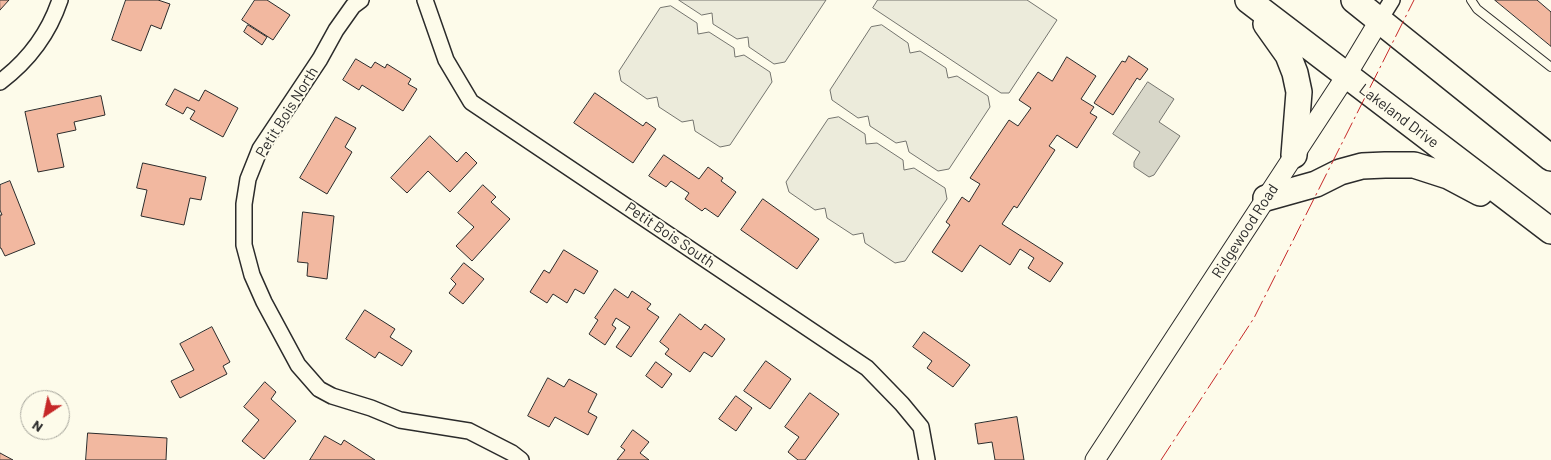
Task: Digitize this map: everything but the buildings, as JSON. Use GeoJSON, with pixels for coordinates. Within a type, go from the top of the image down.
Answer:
{"type":"FeatureCollection","features":[{"type":"Feature","properties":{"kind":"highway"},"geometry":{"type":"LineString","coordinates":[[1354,0],[1547,152]]}},
{"type":"Feature","properties":{"kind":"highway"},"geometry":{"type":"LineString","coordinates":[[1249,1],[1288,55],[1295,73],[1299,92],[1294,154]]}},
{"type":"Feature","properties":{"kind":"highway","name":"Lakeland Drive"},"geometry":{"type":"LineString","coordinates":[[1249,1],[1550,231]]}},
{"type":"Feature","properties":{"kind":"highway"},"geometry":{"type":"LineString","coordinates":[[1266,198],[1316,184],[1340,172],[1362,166],[1385,164],[1414,165],[1448,176],[1550,231]]}},
{"type":"Feature","properties":{"kind":"street"},"geometry":{"type":"LineString","coordinates":[[0,82],[14,72],[37,46],[56,13],[60,0]]}},
{"type":"Feature","properties":{"kind":"street","name":"Petit Bois North"},"geometry":{"type":"LineString","coordinates":[[361,0],[353,6],[336,30],[320,58],[260,149],[248,180],[244,204],[244,245],[252,275],[264,302],[298,364],[318,388],[332,396],[364,405],[400,420],[469,431],[512,453],[521,460]]}},
{"type":"Feature","properties":{"kind":"street","name":"Petit Bois South"},"geometry":{"type":"LineString","coordinates":[[424,0],[446,60],[471,102],[867,368],[902,404],[921,427],[927,460]]}},
{"type":"Feature","properties":{"kind":"street","name":"Ridgewood Road"},"geometry":{"type":"LineString","coordinates":[[1095,460],[1346,76],[1392,0]]}},
{"type":"Feature","properties":{"kind":"lane"},"geometry":{"type":"LineString","coordinates":[[1471,0],[1477,9],[1551,67]]}},
{"type":"Feature","properties":{"kind":"shaded area"},"geometry":{"type":"Polygon","coordinates":[[[679,0],[826,0],[785,62],[774,64],[749,47],[748,37],[737,39],[713,24],[712,13],[702,15],[679,0]]]}},
{"type":"Feature","properties":{"kind":"shaded area"},"geometry":{"type":"Polygon","coordinates":[[[878,0],[1027,0],[1057,20],[1009,93],[1001,93],[873,8],[878,0]]]}},
{"type":"Feature","properties":{"kind":"shaded area"},"geometry":{"type":"Polygon","coordinates":[[[671,6],[697,23],[698,34],[709,32],[734,48],[735,57],[744,55],[770,72],[772,82],[730,145],[720,147],[695,131],[693,120],[682,122],[659,107],[657,97],[647,99],[621,81],[619,71],[660,8],[671,6]]]}},
{"type":"Feature","properties":{"kind":"shaded area"},"geometry":{"type":"Polygon","coordinates":[[[882,25],[908,43],[910,53],[920,51],[946,68],[948,78],[957,76],[988,96],[990,107],[949,169],[938,171],[909,152],[906,141],[896,143],[870,126],[868,116],[858,118],[832,100],[830,90],[871,27],[882,25]]]}},
{"type":"Feature","properties":{"kind":"shaded area"},"geometry":{"type":"Polygon","coordinates":[[[1148,82],[1174,99],[1159,122],[1180,136],[1154,175],[1149,177],[1134,167],[1134,162],[1140,152],[1113,134],[1148,82]]]}},
{"type":"Feature","properties":{"kind":"shaded area"},"geometry":{"type":"Polygon","coordinates":[[[839,117],[865,134],[866,144],[877,143],[903,160],[904,170],[914,168],[945,188],[947,199],[905,261],[895,263],[865,243],[863,233],[853,235],[827,218],[825,208],[815,210],[789,192],[786,182],[828,119],[839,117]]]}},
{"type":"Feature","properties":{"kind":"power"},"geometry":{"type":"LineString","coordinates":[[1161,460],[1254,318],[1414,0]]}}]}
